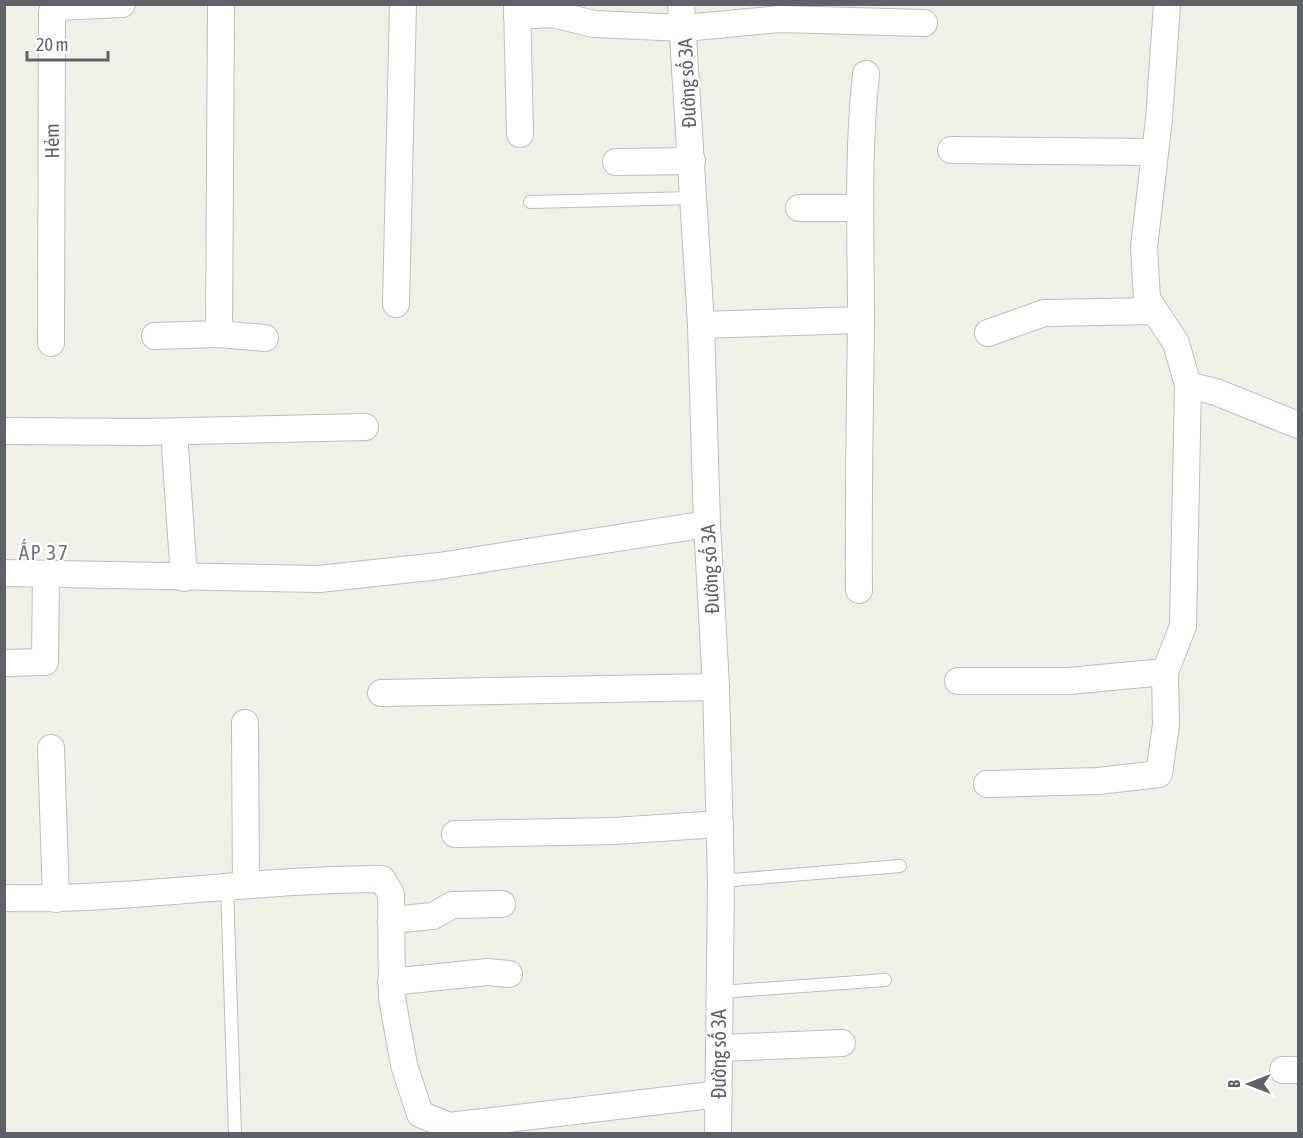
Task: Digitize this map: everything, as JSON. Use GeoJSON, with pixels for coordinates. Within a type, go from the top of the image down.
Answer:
{"type":"FeatureCollection","features":[{"type":"Feature","properties":{"kind":"street","name":"Hẻm"},"geometry":{"type":"LineString","coordinates":[[51,343],[52,12],[59,7],[122,4]]}},
{"type":"Feature","properties":{"kind":"street"},"geometry":{"type":"LineString","coordinates":[[219,334],[221,4]]}},
{"type":"Feature","properties":{"kind":"street"},"geometry":{"type":"LineString","coordinates":[[396,304],[403,4]]}},
{"type":"Feature","properties":{"kind":"street"},"geometry":{"type":"LineString","coordinates":[[987,784],[1098,781],[1159,774],[1166,725],[1165,672],[1183,626],[1188,385],[1176,343],[1147,299],[1144,247],[1155,152],[1167,4]]}},
{"type":"Feature","properties":{"kind":"street"},"geometry":{"type":"LineString","coordinates":[[520,134],[517,10],[553,14],[594,24],[682,16],[924,23]]}},
{"type":"Feature","properties":{"kind":"street","name":"Đường số 3A"},"geometry":{"type":"LineString","coordinates":[[682,16],[701,325],[707,524],[716,687],[721,881],[718,1133]]}},
{"type":"Feature","properties":{"kind":"street"},"geometry":{"type":"LineString","coordinates":[[859,590],[857,461],[861,320],[860,126],[866,75]]}},
{"type":"Feature","properties":{"kind":"street"},"geometry":{"type":"LineString","coordinates":[[951,150],[1155,152]]}},
{"type":"Feature","properties":{"kind":"street"},"geometry":{"type":"LineString","coordinates":[[616,162],[692,160]]}},
{"type":"Feature","properties":{"kind":"street"},"geometry":{"type":"LineString","coordinates":[[799,208],[859,208]]}},
{"type":"Feature","properties":{"kind":"street"},"geometry":{"type":"LineString","coordinates":[[988,333],[1044,313],[1155,312]]}},
{"type":"Feature","properties":{"kind":"street"},"geometry":{"type":"LineString","coordinates":[[701,325],[861,320]]}},
{"type":"Feature","properties":{"kind":"street"},"geometry":{"type":"LineString","coordinates":[[154,336],[219,334],[265,338]]}},
{"type":"Feature","properties":{"kind":"street"},"geometry":{"type":"LineString","coordinates":[[1188,385],[1216,392],[1299,425]]}},
{"type":"Feature","properties":{"kind":"street"},"geometry":{"type":"LineString","coordinates":[[4,431],[174,432],[365,427]]}},
{"type":"Feature","properties":{"kind":"street"},"geometry":{"type":"LineString","coordinates":[[174,432],[184,578]]}},
{"type":"Feature","properties":{"kind":"street"},"geometry":{"type":"LineString","coordinates":[[4,573],[184,578],[330,578],[439,567],[707,524]]}},
{"type":"Feature","properties":{"kind":"street"},"geometry":{"type":"LineString","coordinates":[[4,663],[45,662],[46,574]]}},
{"type":"Feature","properties":{"kind":"street"},"geometry":{"type":"LineString","coordinates":[[958,681],[1068,681],[1165,672]]}},
{"type":"Feature","properties":{"kind":"street"},"geometry":{"type":"LineString","coordinates":[[381,693],[716,687]]}},
{"type":"Feature","properties":{"kind":"street"},"geometry":{"type":"LineString","coordinates":[[236,885],[245,723]]}},
{"type":"Feature","properties":{"kind":"street"},"geometry":{"type":"LineString","coordinates":[[51,748],[56,899]]}},
{"type":"Feature","properties":{"kind":"street"},"geometry":{"type":"LineString","coordinates":[[455,834],[614,831],[720,824]]}},
{"type":"Feature","properties":{"kind":"street"},"geometry":{"type":"LineString","coordinates":[[4,898],[56,899],[236,885],[382,879],[391,894],[391,982],[404,1065],[420,1114],[449,1126],[518,1126],[719,1094]]}},
{"type":"Feature","properties":{"kind":"street"},"geometry":{"type":"LineString","coordinates":[[391,920],[433,916],[452,905],[502,904]]}},
{"type":"Feature","properties":{"kind":"street"},"geometry":{"type":"LineString","coordinates":[[391,982],[487,972],[509,974]]}},
{"type":"Feature","properties":{"kind":"street"},"geometry":{"type":"LineString","coordinates":[[720,1048],[842,1043]]}},
{"type":"Feature","properties":{"kind":"street"},"geometry":{"type":"LineString","coordinates":[[713,1134],[718,1133]]}},
{"type":"Feature","properties":{"kind":"lane"},"geometry":{"type":"LineString","coordinates":[[530,202],[694,198]]}},
{"type":"Feature","properties":{"kind":"lane"},"geometry":{"type":"LineString","coordinates":[[721,881],[900,866]]}},
{"type":"Feature","properties":{"kind":"lane"},"geometry":{"type":"LineString","coordinates":[[235,1134],[236,885]]}},
{"type":"Feature","properties":{"kind":"lane"},"geometry":{"type":"LineString","coordinates":[[720,992],[885,980]]}},
{"type":"Feature","properties":{"kind":"district","name":"ẤP 37"},"geometry":{"type":"Point","coordinates":[44,553]}}]}
